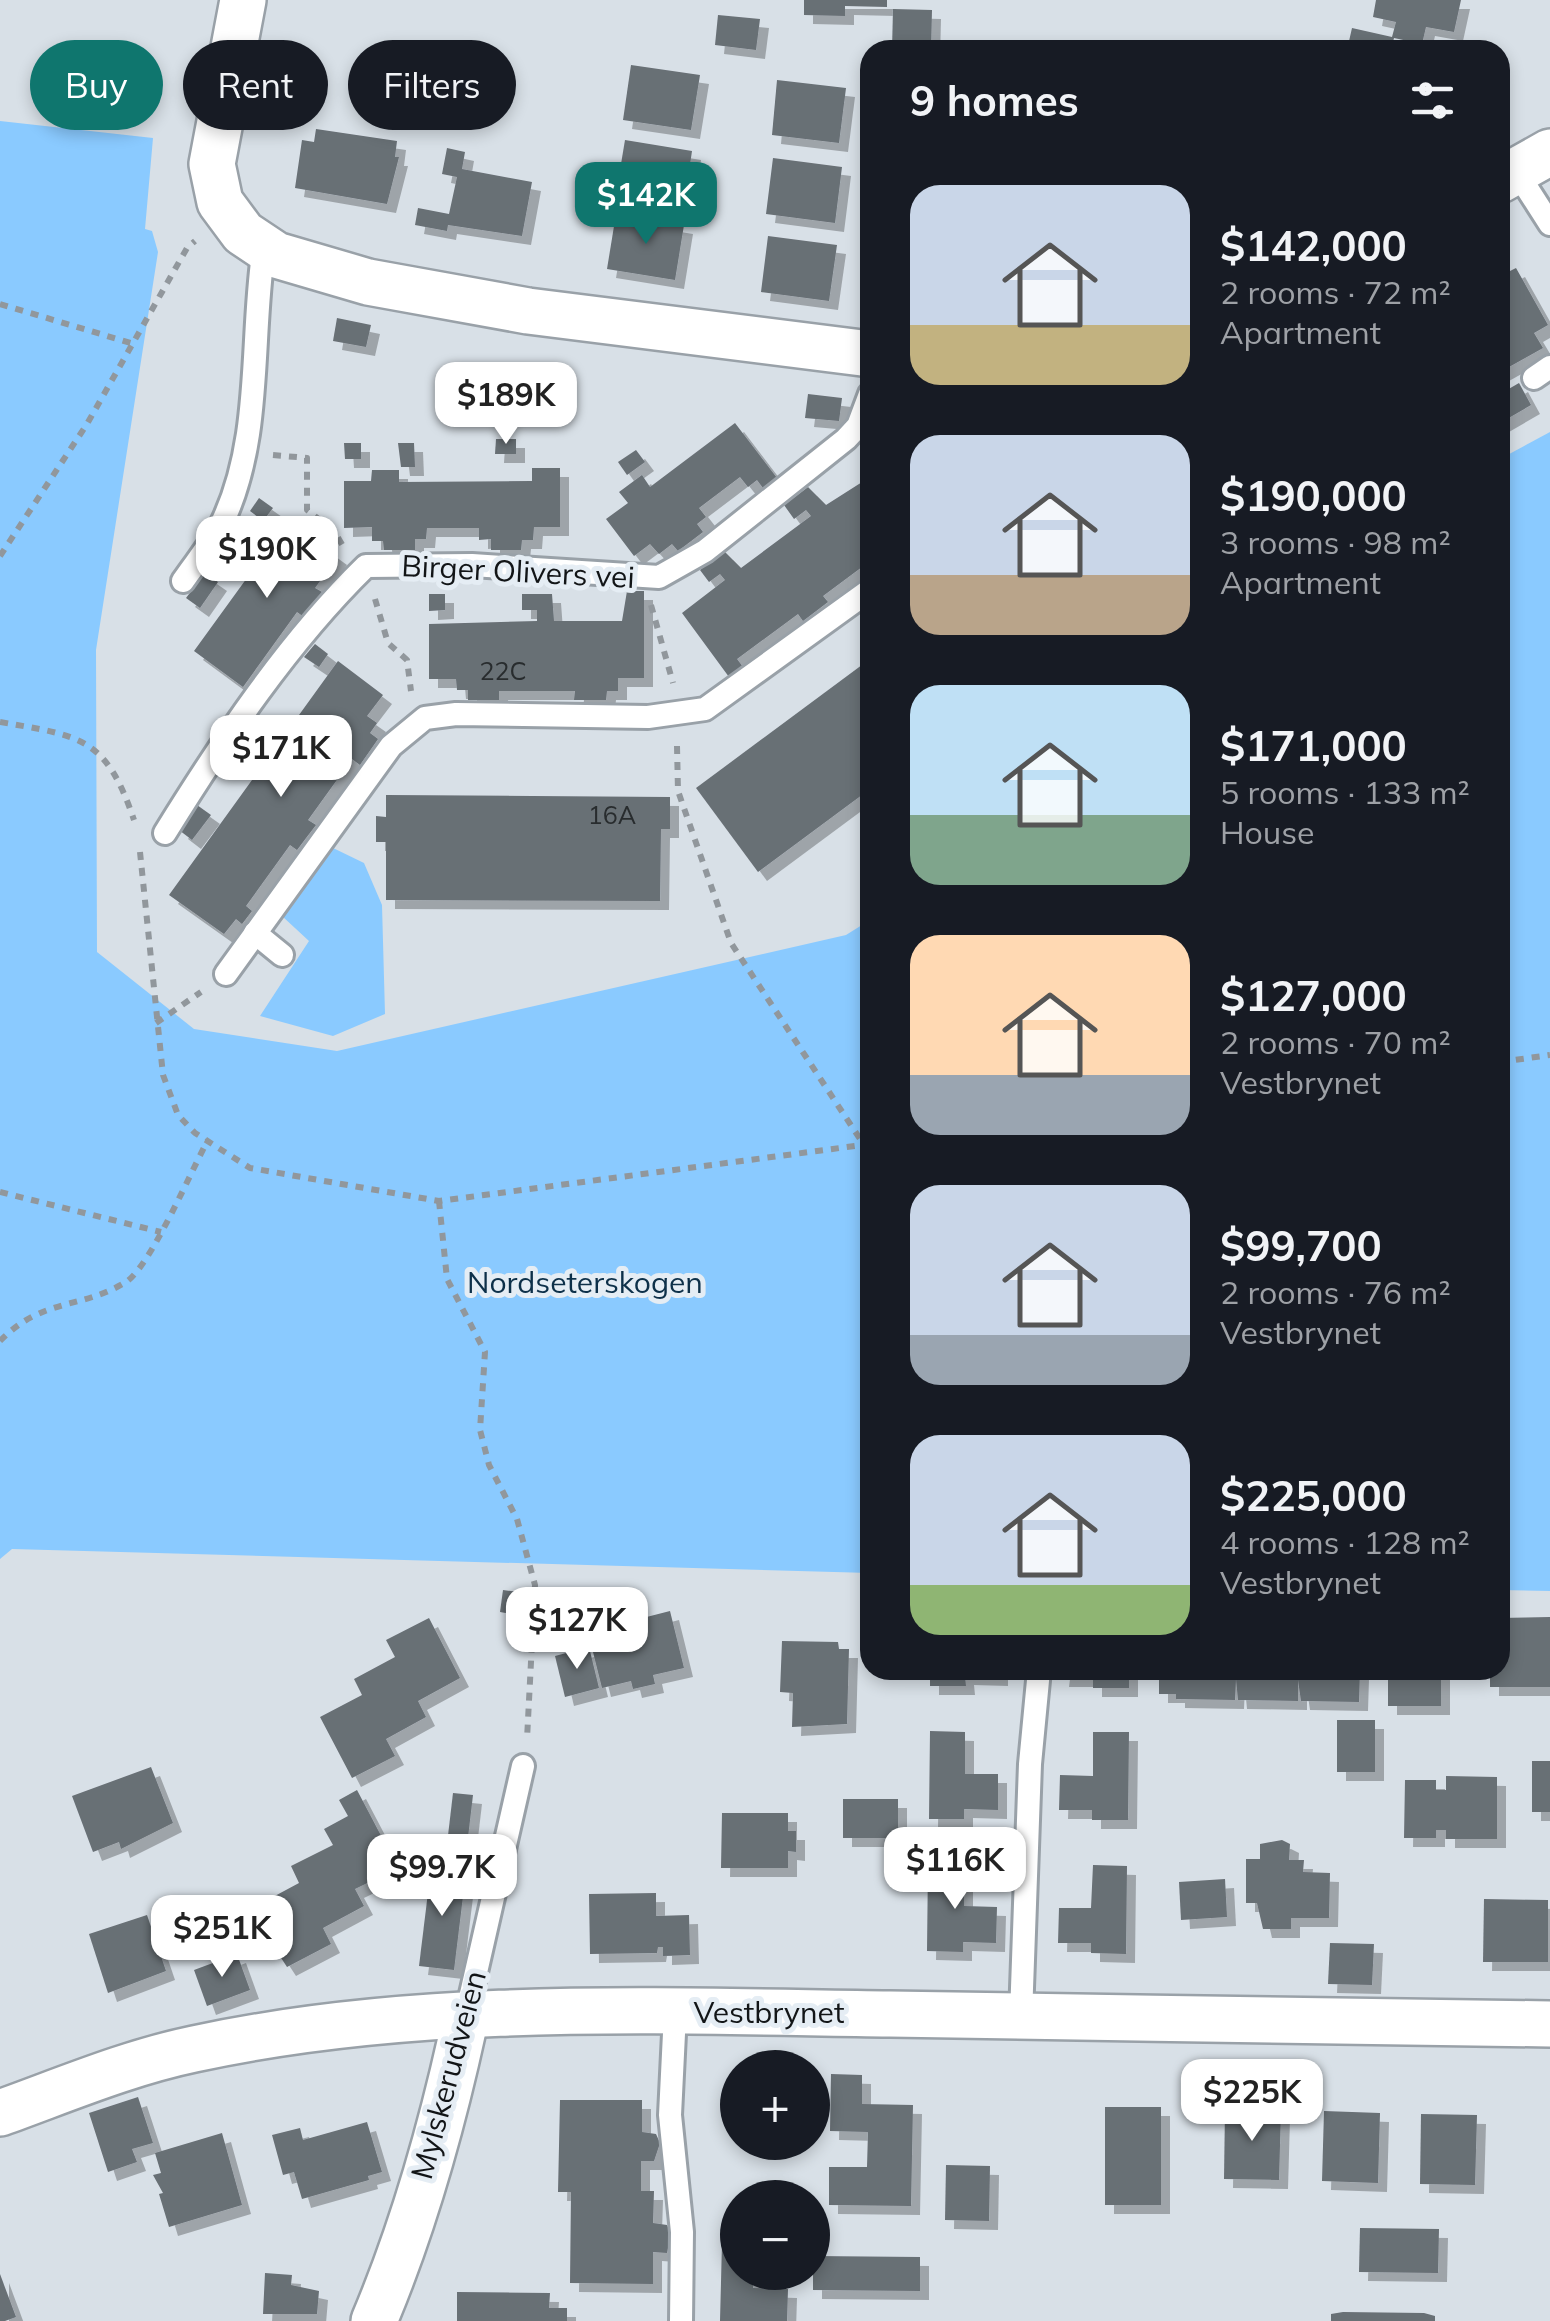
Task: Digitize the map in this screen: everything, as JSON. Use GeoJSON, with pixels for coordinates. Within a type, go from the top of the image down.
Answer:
{"type":"FeatureCollection","features":[{"type":"Feature","properties":{"kind":"street"},"geometry":{"type":"LineString","coordinates":[[243,0],[212,164],[220,202],[243,233],[264,247],[368,282],[457,298],[860,353]]}},
{"type":"Feature","properties":{"kind":"street","name":"Vestbrynet"},"geometry":{"type":"LineString","coordinates":[[0,2113],[148,2060],[194,2048],[304,2028],[466,2016],[675,2012],[1550,2024]]}},
{"type":"Feature","properties":{"kind":"street","name":"Mylskerudveien"},"geometry":{"type":"LineString","coordinates":[[374,2321],[392,2280],[451,2088],[466,2016]]}},
{"type":"Feature","properties":{"kind":"lane"},"geometry":{"type":"LineString","coordinates":[[1522,168],[1550,224]]}},
{"type":"Feature","properties":{"kind":"lane"},"geometry":{"type":"LineString","coordinates":[[183,581],[221,525],[242,453],[252,408],[257,295],[264,247]]}},
{"type":"Feature","properties":{"kind":"lane","name":"Birger Olivers vei"},"geometry":{"type":"LineString","coordinates":[[165,833],[282,667],[366,566],[436,564],[659,577],[704,551],[846,439],[860,421]]}},
{"type":"Feature","properties":{"kind":"lane"},"geometry":{"type":"LineString","coordinates":[[226,974],[363,780],[416,723],[456,714],[676,715],[705,709],[860,597]]}},
{"type":"Feature","properties":{"kind":"lane"},"geometry":{"type":"LineString","coordinates":[[254,933],[282,955]]}},
{"type":"Feature","properties":{"kind":"lane"},"geometry":{"type":"LineString","coordinates":[[1021,2016],[1030,1764],[1038,1680]]}},
{"type":"Feature","properties":{"kind":"lane","name":"Mylskerudveien"},"geometry":{"type":"LineString","coordinates":[[466,2016],[523,1766]]}},
{"type":"Feature","properties":{"kind":"lane"},"geometry":{"type":"LineString","coordinates":[[675,2012],[670,2114],[682,2232],[681,2321]]}},
{"type":"Feature","properties":{"kind":"path"},"geometry":{"type":"LineString","coordinates":[[0,556],[134,344],[187,248],[204,234]]}},
{"type":"Feature","properties":{"kind":"path"},"geometry":{"type":"LineString","coordinates":[[0,304],[134,344]]}},
{"type":"Feature","properties":{"kind":"path"},"geometry":{"type":"LineString","coordinates":[[242,453],[307,458],[307,510],[334,532],[370,584],[388,643],[407,660],[416,723]]}},
{"type":"Feature","properties":{"kind":"path"},"geometry":{"type":"LineString","coordinates":[[650,611],[672,674]]}},
{"type":"Feature","properties":{"kind":"path"},"geometry":{"type":"LineString","coordinates":[[676,715],[678,791],[731,942],[860,1135]]}},
{"type":"Feature","properties":{"kind":"path"},"geometry":{"type":"LineString","coordinates":[[0,722],[76,737],[105,756],[136,823]]}},
{"type":"Feature","properties":{"kind":"path"},"geometry":{"type":"LineString","coordinates":[[138,840],[163,1075],[178,1115],[250,1168],[439,1200],[860,1146]]}},
{"type":"Feature","properties":{"kind":"path"},"geometry":{"type":"LineString","coordinates":[[156,1023],[226,974]]}},
{"type":"Feature","properties":{"kind":"path"},"geometry":{"type":"LineString","coordinates":[[1510,1061],[1550,1055]]}},
{"type":"Feature","properties":{"kind":"path"},"geometry":{"type":"LineString","coordinates":[[0,1341],[44,1308],[92,1297],[130,1280],[161,1232],[208,1140]]}},
{"type":"Feature","properties":{"kind":"path"},"geometry":{"type":"LineString","coordinates":[[0,1192],[161,1232]]}},
{"type":"Feature","properties":{"kind":"path"},"geometry":{"type":"LineString","coordinates":[[439,1200],[448,1280],[486,1352],[480,1430],[490,1465],[517,1519],[534,1585],[532,1710],[523,1766]]}},
{"type":"Feature","properties":{"kind":"green space","name":"Nordseterskogen"},"geometry":{"type":"Polygon","coordinates":[[[0,121],[30,124],[30,130],[81,130],[153,138],[145,229],[152,231],[158,252],[96,650],[97,952],[194,1029],[337,1051],[846,935],[860,926],[860,1573],[12,1549],[0,1559],[0,121]]]}},
{"type":"Feature","properties":{"kind":"green space"},"geometry":{"type":"Polygon","coordinates":[[[1550,432],[1550,1591],[1510,1590],[1510,454],[1550,432]]]}},
{"type":"Feature","properties":{"kind":"green space"},"geometry":{"type":"Polygon","coordinates":[[[331,847],[364,863],[382,905],[385,1014],[333,1036],[260,1016],[309,941],[282,916],[331,847]]]}},
{"type":"Feature","properties":{"kind":"building"},"geometry":{"type":"Polygon","coordinates":[[[804,0],[887,0],[887,7],[845,6],[845,16],[804,15],[804,0]]]}},
{"type":"Feature","properties":{"kind":"building"},"geometry":{"type":"Polygon","coordinates":[[[1376,0],[1461,0],[1454,32],[1426,27],[1423,40],[1349,40],[1352,28],[1392,37],[1396,22],[1373,17],[1376,0]]]}},
{"type":"Feature","properties":{"kind":"building"},"geometry":{"type":"Polygon","coordinates":[[[893,9],[932,10],[931,40],[892,40],[893,9]]]}},
{"type":"Feature","properties":{"kind":"building"},"geometry":{"type":"Polygon","coordinates":[[[718,15],[760,19],[756,50],[715,45],[718,15]]]}},
{"type":"Feature","properties":{"kind":"building"},"geometry":{"type":"Polygon","coordinates":[[[631,65],[700,75],[691,130],[623,120],[631,65]]]}},
{"type":"Feature","properties":{"kind":"building"},"geometry":{"type":"Polygon","coordinates":[[[777,80],[846,88],[839,143],[772,135],[777,80]]]}},
{"type":"Feature","properties":{"kind":"building"},"geometry":{"type":"Polygon","coordinates":[[[316,130],[397,141],[395,157],[399,157],[387,204],[295,188],[302,140],[314,142],[316,130]]]}},
{"type":"Feature","properties":{"kind":"building"},"geometry":{"type":"Polygon","coordinates":[[[625,140],[692,151],[684,205],[616,194],[625,140]]]}},
{"type":"Feature","properties":{"kind":"building"},"geometry":{"type":"Polygon","coordinates":[[[447,148],[465,152],[462,169],[532,182],[522,236],[448,225],[447,231],[415,225],[418,208],[449,214],[457,177],[442,174],[447,148]]]}},
{"type":"Feature","properties":{"kind":"building"},"geometry":{"type":"Polygon","coordinates":[[[773,158],[842,167],[835,223],[766,214],[773,158]]]}},
{"type":"Feature","properties":{"kind":"building"},"geometry":{"type":"Polygon","coordinates":[[[616,214],[684,225],[675,280],[607,269],[616,214]]]}},
{"type":"Feature","properties":{"kind":"building"},"geometry":{"type":"Polygon","coordinates":[[[768,236],[837,245],[829,301],[761,292],[768,236]]]}},
{"type":"Feature","properties":{"kind":"building"},"geometry":{"type":"Polygon","coordinates":[[[1516,268],[1548,325],[1534,333],[1543,348],[1510,366],[1510,271],[1516,268]]]}},
{"type":"Feature","properties":{"kind":"building"},"geometry":{"type":"Polygon","coordinates":[[[337,318],[371,325],[366,347],[333,341],[337,318]]]}},
{"type":"Feature","properties":{"kind":"building"},"geometry":{"type":"Polygon","coordinates":[[[1519,383],[1531,405],[1510,417],[1510,388],[1519,383]]]}},
{"type":"Feature","properties":{"kind":"building"},"geometry":{"type":"Polygon","coordinates":[[[808,394],[842,398],[839,421],[805,418],[808,394]]]}},
{"type":"Feature","properties":{"kind":"building"},"geometry":{"type":"Polygon","coordinates":[[[735,423],[777,478],[763,488],[757,480],[748,487],[740,477],[699,508],[706,517],[697,524],[703,532],[678,551],[672,544],[659,554],[650,544],[634,556],[606,519],[628,503],[619,492],[642,475],[650,487],[735,423]]]}},
{"type":"Feature","properties":{"kind":"building"},"geometry":{"type":"Polygon","coordinates":[[[496,439],[516,439],[516,454],[495,454],[496,439]]]}},
{"type":"Feature","properties":{"kind":"building"},"geometry":{"type":"Polygon","coordinates":[[[344,443],[361,443],[361,459],[345,459],[344,443]]]}},
{"type":"Feature","properties":{"kind":"building"},"geometry":{"type":"Polygon","coordinates":[[[398,443],[414,443],[415,467],[401,467],[398,443]]]}},
{"type":"Feature","properties":{"kind":"building"},"geometry":{"type":"Polygon","coordinates":[[[636,450],[645,462],[627,475],[618,462],[636,450]]]}},
{"type":"Feature","properties":{"kind":"building"},"geometry":{"type":"Polygon","coordinates":[[[532,468],[560,468],[560,527],[534,527],[533,540],[522,540],[521,550],[491,550],[491,539],[479,540],[479,528],[427,528],[426,539],[415,539],[415,550],[384,550],[383,541],[372,541],[372,527],[344,528],[344,481],[371,481],[372,470],[399,470],[399,482],[532,481],[532,468]]]}},
{"type":"Feature","properties":{"kind":"building"},"geometry":{"type":"Polygon","coordinates":[[[860,483],[860,568],[823,596],[828,602],[803,621],[798,614],[737,659],[743,667],[729,677],[682,613],[725,580],[720,574],[709,582],[700,570],[724,551],[741,568],[811,516],[806,510],[794,519],[784,505],[808,487],[826,505],[860,483]]]}},
{"type":"Feature","properties":{"kind":"building"},"geometry":{"type":"Polygon","coordinates":[[[259,498],[273,508],[263,521],[250,511],[259,498]]]}},
{"type":"Feature","properties":{"kind":"building"},"geometry":{"type":"Polygon","coordinates":[[[283,516],[338,556],[315,588],[322,592],[304,617],[297,612],[243,687],[194,651],[257,564],[251,560],[283,516]]]}},
{"type":"Feature","properties":{"kind":"building"},"geometry":{"type":"Polygon","coordinates":[[[205,573],[218,582],[200,608],[186,598],[205,573]]]}},
{"type":"Feature","properties":{"kind":"building"},"geometry":{"type":"Polygon","coordinates":[[[627,591],[644,591],[644,678],[618,678],[618,691],[607,691],[606,700],[574,700],[575,691],[499,691],[499,700],[468,700],[468,690],[457,690],[456,679],[429,679],[429,624],[537,621],[537,610],[522,610],[522,594],[552,594],[554,621],[622,621],[627,591]]]}},
{"type":"Feature","properties":{"kind":"building"},"geometry":{"type":"Polygon","coordinates":[[[429,594],[445,594],[445,610],[429,611],[429,594]]]}},
{"type":"Feature","properties":{"kind":"building"},"geometry":{"type":"Polygon","coordinates":[[[315,644],[328,654],[319,667],[304,657],[315,644]]]}},
{"type":"Feature","properties":{"kind":"building"},"geometry":{"type":"Polygon","coordinates":[[[338,661],[383,695],[367,716],[377,723],[370,733],[378,739],[360,765],[352,759],[308,820],[316,825],[297,850],[290,845],[246,906],[252,911],[242,924],[236,919],[224,934],[169,895],[338,661]]]}},
{"type":"Feature","properties":{"kind":"building"},"geometry":{"type":"Polygon","coordinates":[[[860,666],[860,796],[758,872],[696,788],[860,666]]]}},
{"type":"Feature","properties":{"kind":"building"},"geometry":{"type":"Polygon","coordinates":[[[260,719],[274,729],[255,754],[241,744],[260,719]]]}},
{"type":"Feature","properties":{"kind":"building"},"geometry":{"type":"Polygon","coordinates":[[[386,795],[670,797],[670,829],[661,829],[660,901],[386,900],[386,842],[376,842],[376,816],[386,817],[386,795]]]}},
{"type":"Feature","properties":{"kind":"building"},"geometry":{"type":"Polygon","coordinates":[[[197,805],[211,815],[192,840],[179,830],[197,805]]]}},
{"type":"Feature","properties":{"kind":"building"},"geometry":{"type":"Polygon","coordinates":[[[503,1590],[527,1593],[523,1616],[500,1612],[503,1590]]]}},
{"type":"Feature","properties":{"kind":"building"},"geometry":{"type":"Polygon","coordinates":[[[670,1611],[684,1668],[653,1675],[655,1684],[633,1689],[631,1681],[602,1688],[588,1632],[670,1611]]]}},
{"type":"Feature","properties":{"kind":"building"},"geometry":{"type":"Polygon","coordinates":[[[1550,1617],[1550,1687],[1490,1687],[1490,1680],[1510,1680],[1510,1618],[1550,1617]]]}},
{"type":"Feature","properties":{"kind":"building"},"geometry":{"type":"Polygon","coordinates":[[[429,1618],[460,1678],[418,1701],[426,1717],[386,1739],[395,1756],[352,1778],[320,1717],[362,1695],[354,1679],[395,1657],[386,1640],[429,1618]]]}},
{"type":"Feature","properties":{"kind":"building"},"geometry":{"type":"Polygon","coordinates":[[[782,1641],[838,1642],[839,1649],[849,1649],[847,1724],[792,1727],[793,1693],[780,1692],[782,1641]]]}},
{"type":"Feature","properties":{"kind":"building"},"geometry":{"type":"Polygon","coordinates":[[[589,1647],[599,1688],[565,1697],[555,1656],[589,1647]]]}},
{"type":"Feature","properties":{"kind":"building"},"geometry":{"type":"Polygon","coordinates":[[[930,1680],[965,1680],[966,1686],[930,1686],[930,1680]]]}},
{"type":"Feature","properties":{"kind":"building"},"geometry":{"type":"Polygon","coordinates":[[[1093,1680],[1129,1680],[1129,1688],[1093,1688],[1093,1680]]]}},
{"type":"Feature","properties":{"kind":"building"},"geometry":{"type":"Polygon","coordinates":[[[1159,1680],[1236,1680],[1235,1700],[1176,1699],[1176,1694],[1159,1694],[1159,1680]]]}},
{"type":"Feature","properties":{"kind":"building"},"geometry":{"type":"Polygon","coordinates":[[[1236,1680],[1298,1680],[1298,1701],[1238,1700],[1236,1680]]]}},
{"type":"Feature","properties":{"kind":"building"},"geometry":{"type":"Polygon","coordinates":[[[1298,1680],[1360,1680],[1359,1702],[1301,1701],[1298,1680]]]}},
{"type":"Feature","properties":{"kind":"building"},"geometry":{"type":"Polygon","coordinates":[[[1388,1680],[1441,1680],[1441,1706],[1388,1706],[1388,1680]]]}},
{"type":"Feature","properties":{"kind":"building"},"geometry":{"type":"Polygon","coordinates":[[[1337,1720],[1375,1720],[1375,1772],[1337,1772],[1337,1720]]]}},
{"type":"Feature","properties":{"kind":"building"},"geometry":{"type":"Polygon","coordinates":[[[930,1731],[965,1732],[965,1774],[998,1774],[998,1810],[964,1809],[964,1819],[929,1819],[930,1731]]]}},
{"type":"Feature","properties":{"kind":"building"},"geometry":{"type":"Polygon","coordinates":[[[1093,1732],[1129,1732],[1128,1820],[1092,1820],[1092,1810],[1059,1810],[1060,1775],[1093,1776],[1093,1732]]]}},
{"type":"Feature","properties":{"kind":"building"},"geometry":{"type":"Polygon","coordinates":[[[1532,1761],[1550,1761],[1550,1812],[1532,1812],[1532,1761]]]}},
{"type":"Feature","properties":{"kind":"building"},"geometry":{"type":"Polygon","coordinates":[[[151,1767],[173,1823],[121,1849],[119,1842],[93,1852],[72,1796],[151,1767]]]}},
{"type":"Feature","properties":{"kind":"building"},"geometry":{"type":"Polygon","coordinates":[[[1446,1776],[1497,1777],[1497,1839],[1446,1839],[1446,1830],[1436,1830],[1436,1838],[1404,1838],[1405,1780],[1436,1780],[1436,1790],[1446,1790],[1446,1776]]]}},
{"type":"Feature","properties":{"kind":"building"},"geometry":{"type":"Polygon","coordinates":[[[357,1790],[398,1868],[355,1889],[364,1906],[323,1928],[331,1944],[287,1967],[255,1918],[262,1914],[258,1905],[299,1883],[291,1866],[333,1845],[324,1829],[348,1816],[339,1800],[357,1790]]]}},
{"type":"Feature","properties":{"kind":"building"},"geometry":{"type":"Polygon","coordinates":[[[453,1793],[473,1795],[467,1846],[447,1844],[453,1793]]]}},
{"type":"Feature","properties":{"kind":"building"},"geometry":{"type":"Polygon","coordinates":[[[843,1799],[898,1799],[898,1838],[843,1838],[843,1799]]]}},
{"type":"Feature","properties":{"kind":"building"},"geometry":{"type":"Polygon","coordinates":[[[722,1813],[788,1813],[788,1831],[796,1831],[796,1852],[788,1851],[788,1868],[721,1868],[722,1813]]]}},
{"type":"Feature","properties":{"kind":"building"},"geometry":{"type":"Polygon","coordinates":[[[1282,1840],[1290,1844],[1289,1860],[1304,1860],[1303,1872],[1330,1873],[1329,1918],[1291,1918],[1291,1929],[1263,1929],[1257,1903],[1246,1903],[1246,1859],[1260,1859],[1260,1844],[1282,1840]]]}},
{"type":"Feature","properties":{"kind":"building"},"geometry":{"type":"Polygon","coordinates":[[[928,1863],[964,1864],[964,1906],[997,1907],[996,1943],[963,1942],[963,1952],[927,1951],[928,1863]]]}},
{"type":"Feature","properties":{"kind":"building"},"geometry":{"type":"Polygon","coordinates":[[[1093,1865],[1127,1866],[1126,1954],[1091,1953],[1091,1943],[1058,1943],[1059,1908],[1091,1908],[1093,1865]]]}},
{"type":"Feature","properties":{"kind":"building"},"geometry":{"type":"Polygon","coordinates":[[[431,1868],[466,1872],[454,1970],[419,1966],[431,1868]]]}},
{"type":"Feature","properties":{"kind":"building"},"geometry":{"type":"Polygon","coordinates":[[[1225,1879],[1227,1917],[1181,1920],[1179,1882],[1225,1879]]]}},
{"type":"Feature","properties":{"kind":"building"},"geometry":{"type":"Polygon","coordinates":[[[656,1893],[656,1916],[689,1915],[690,1955],[663,1956],[663,1947],[658,1947],[657,1953],[590,1954],[589,1894],[656,1893]]]}},
{"type":"Feature","properties":{"kind":"building"},"geometry":{"type":"Polygon","coordinates":[[[1484,1899],[1548,1900],[1548,1962],[1483,1962],[1484,1899]]]}},
{"type":"Feature","properties":{"kind":"building"},"geometry":{"type":"Polygon","coordinates":[[[147,1915],[166,1971],[108,1993],[89,1934],[147,1915]]]}},
{"type":"Feature","properties":{"kind":"building"},"geometry":{"type":"Polygon","coordinates":[[[1330,1943],[1374,1944],[1372,1985],[1328,1984],[1330,1943]]]}},
{"type":"Feature","properties":{"kind":"building"},"geometry":{"type":"Polygon","coordinates":[[[237,1954],[250,1990],[207,2006],[194,1970],[237,1954]]]}},
{"type":"Feature","properties":{"kind":"building"},"geometry":{"type":"Polygon","coordinates":[[[831,2074],[862,2075],[862,2104],[913,2105],[911,2206],[830,2205],[829,2167],[867,2167],[868,2132],[830,2131],[831,2074]]]}},
{"type":"Feature","properties":{"kind":"building"},"geometry":{"type":"Polygon","coordinates":[[[138,2097],[153,2143],[132,2149],[137,2162],[108,2172],[89,2113],[138,2097]]]}},
{"type":"Feature","properties":{"kind":"building"},"geometry":{"type":"Polygon","coordinates":[[[560,2100],[642,2100],[642,2132],[656,2134],[660,2143],[654,2161],[641,2161],[641,2191],[654,2191],[653,2223],[667,2225],[671,2233],[667,2253],[653,2252],[653,2284],[570,2283],[571,2192],[558,2192],[560,2100]]]}},
{"type":"Feature","properties":{"kind":"building"},"geometry":{"type":"Polygon","coordinates":[[[1105,2107],[1161,2107],[1161,2205],[1105,2205],[1105,2107]]]}},
{"type":"Feature","properties":{"kind":"building"},"geometry":{"type":"Polygon","coordinates":[[[1225,2109],[1281,2110],[1279,2180],[1224,2179],[1225,2109]]]}},
{"type":"Feature","properties":{"kind":"building"},"geometry":{"type":"Polygon","coordinates":[[[1324,2111],[1380,2113],[1378,2183],[1322,2181],[1324,2111]]]}},
{"type":"Feature","properties":{"kind":"building"},"geometry":{"type":"Polygon","coordinates":[[[1421,2114],[1477,2115],[1475,2185],[1420,2184],[1421,2114]]]}},
{"type":"Feature","properties":{"kind":"building"},"geometry":{"type":"Polygon","coordinates":[[[367,2122],[382,2172],[368,2176],[369,2180],[302,2199],[294,2172],[283,2175],[272,2135],[300,2128],[303,2140],[367,2122]]]}},
{"type":"Feature","properties":{"kind":"building"},"geometry":{"type":"Polygon","coordinates":[[[222,2133],[242,2205],[169,2227],[159,2194],[163,2193],[153,2175],[161,2173],[155,2153],[222,2133]]]}},
{"type":"Feature","properties":{"kind":"building"},"geometry":{"type":"Polygon","coordinates":[[[946,2165],[990,2166],[989,2221],[945,2220],[946,2165]]]}},
{"type":"Feature","properties":{"kind":"building"},"geometry":{"type":"Polygon","coordinates":[[[1360,2228],[1439,2229],[1438,2273],[1359,2272],[1360,2228]]]}},
{"type":"Feature","properties":{"kind":"building"},"geometry":{"type":"Polygon","coordinates":[[[830,2256],[920,2257],[920,2291],[813,2290],[830,2290],[830,2256]]]}},
{"type":"Feature","properties":{"kind":"building"},"geometry":{"type":"Polygon","coordinates":[[[265,2273],[292,2275],[291,2285],[319,2291],[317,2314],[263,2314],[265,2273]]]}},
{"type":"Feature","properties":{"kind":"building"},"geometry":{"type":"Polygon","coordinates":[[[0,2274],[16,2317],[5,2321],[0,2321],[0,2274]]]}},
{"type":"Feature","properties":{"kind":"building"},"geometry":{"type":"Polygon","coordinates":[[[721,2290],[788,2290],[787,2321],[720,2321],[721,2290]]]}},
{"type":"Feature","properties":{"kind":"building"},"geometry":{"type":"Polygon","coordinates":[[[457,2292],[550,2293],[549,2308],[567,2308],[567,2321],[457,2321],[457,2292]]]}},
{"type":"Feature","properties":{"kind":"building"},"geometry":{"type":"Polygon","coordinates":[[[1424,2313],[1435,2316],[1435,2321],[1331,2321],[1331,2314],[1424,2313]]]}}]}
